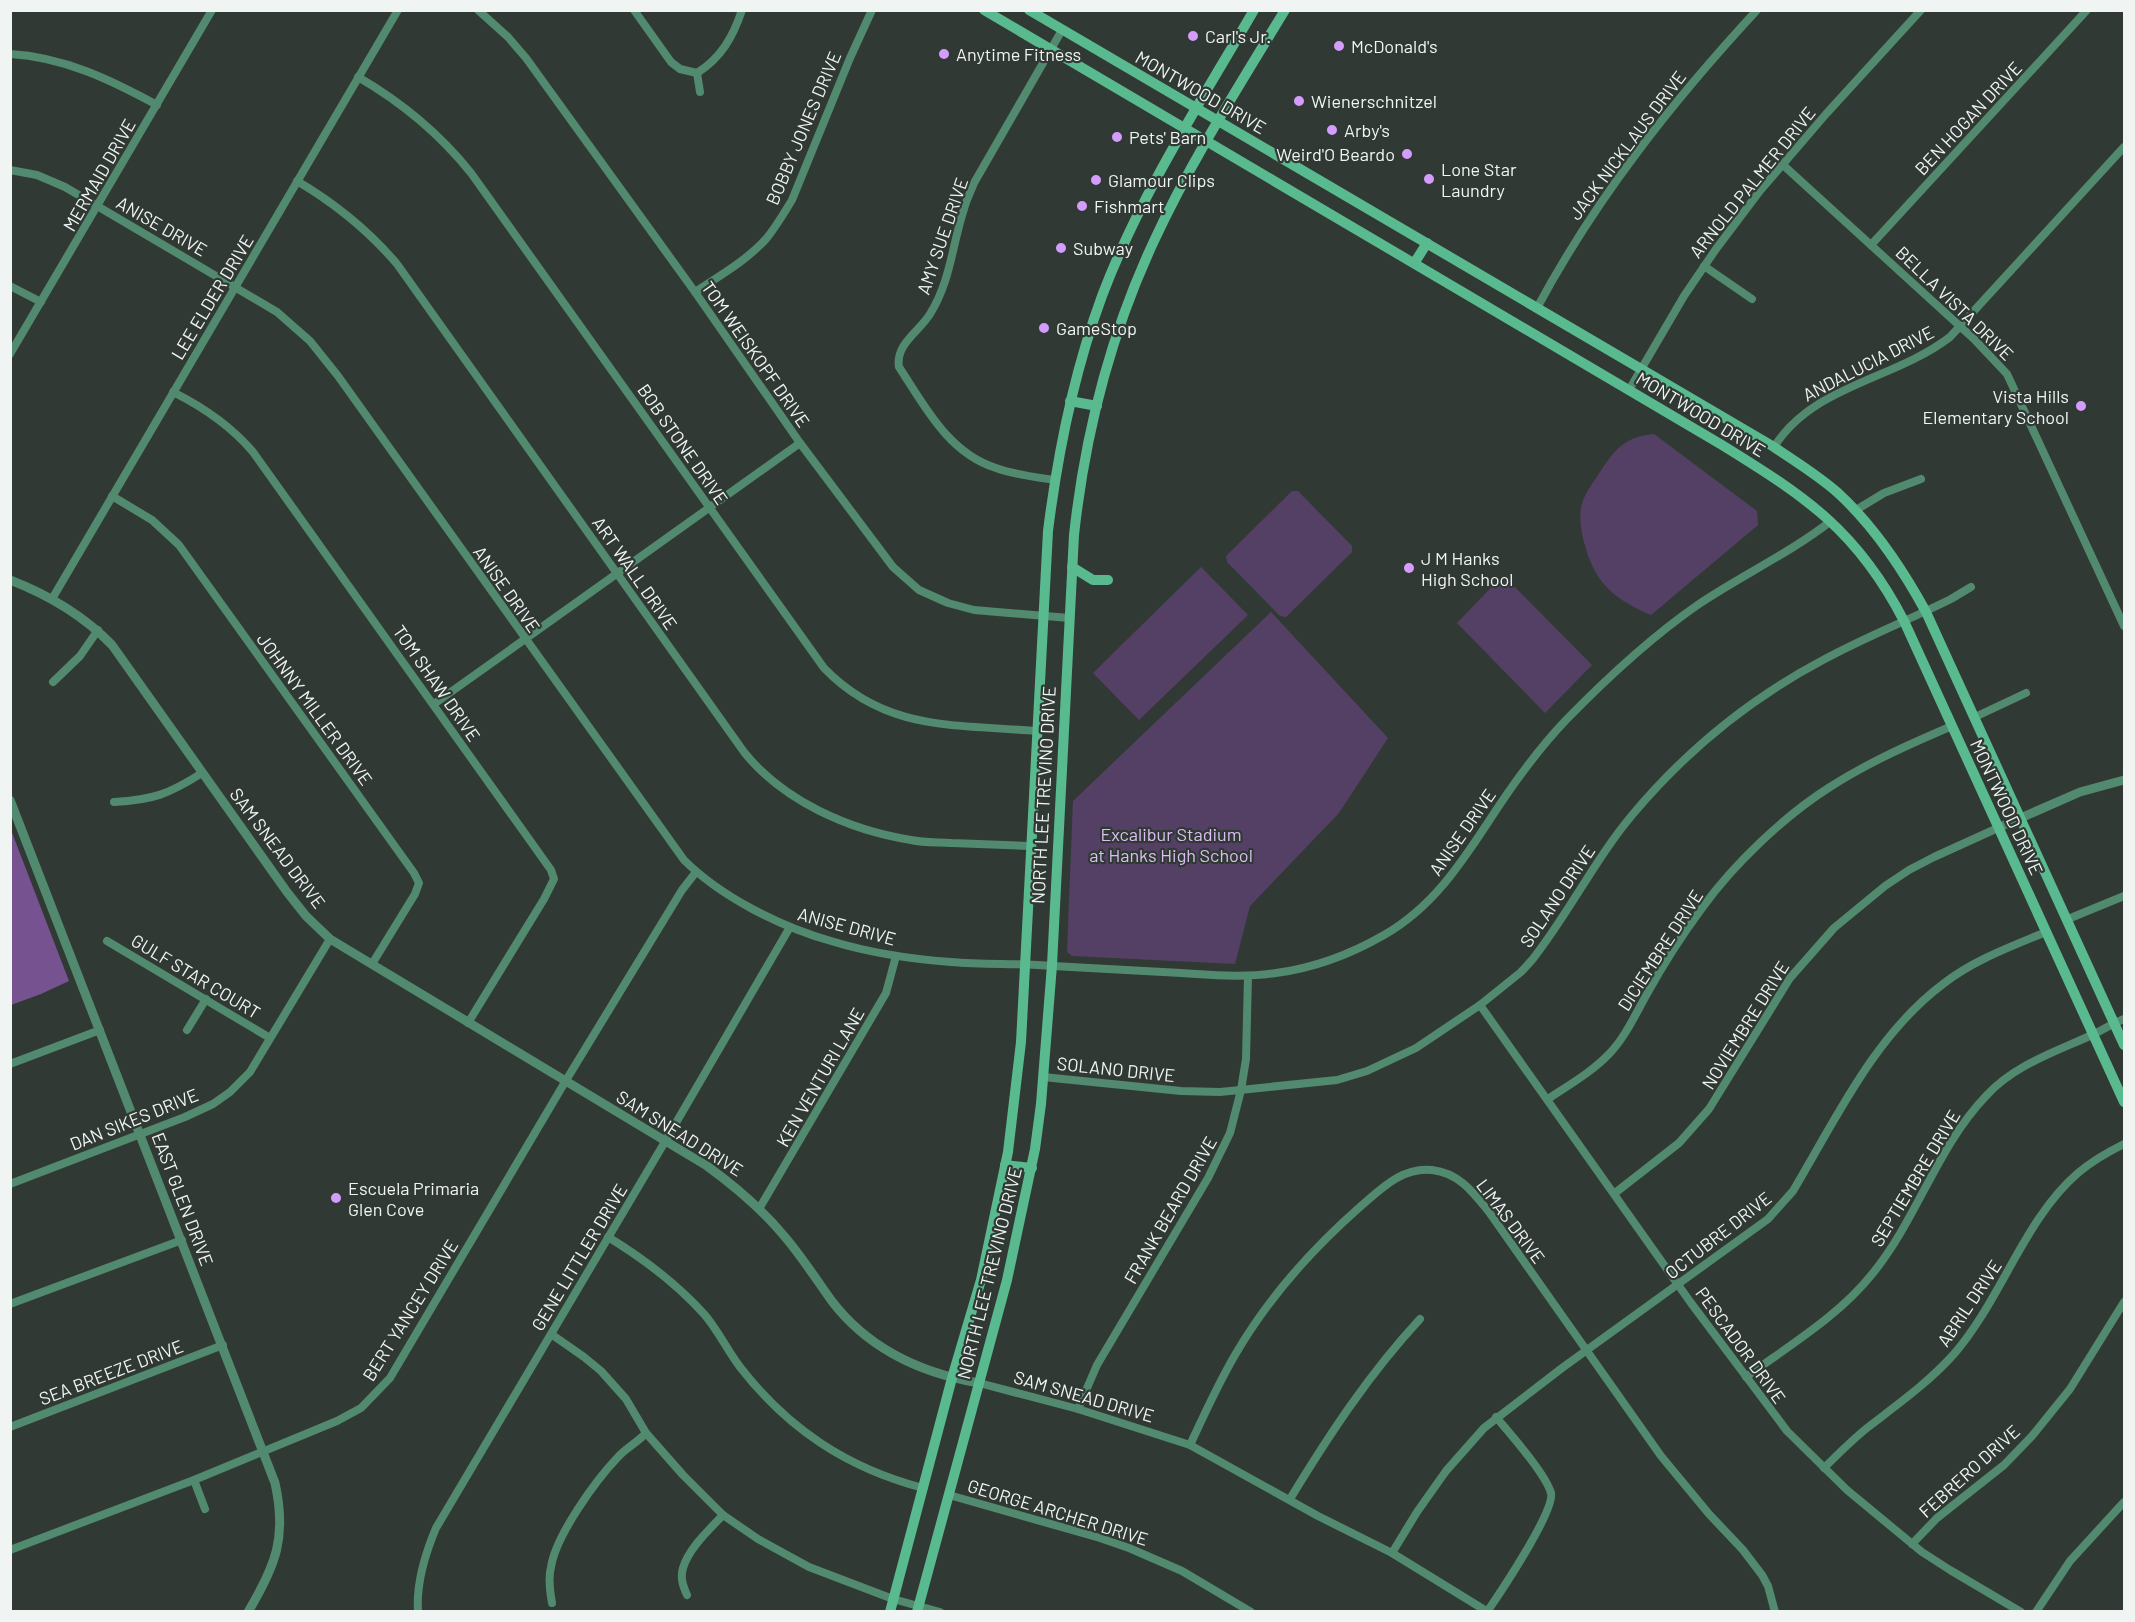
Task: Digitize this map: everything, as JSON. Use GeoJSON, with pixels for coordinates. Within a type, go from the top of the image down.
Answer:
{"type":"FeatureCollection","features":[{"type":"Feature","properties":{"kind":"main road","name":"MONTWOOD DRIVE"},"geometry":{"type":"LineString","coordinates":[[984,10],[1206,142],[1415,262],[1780,480],[1831,521],[1875,570],[1904,621],[2124,1102]]}},
{"type":"Feature","properties":{"kind":"main road","name":"MONTWOOD DRIVE"},"geometry":{"type":"LineString","coordinates":[[1029,10],[1774,447],[1836,492],[1856,510],[1899,565],[1926,612],[2068,919],[2120,1021],[2124,1045]]}},
{"type":"Feature","properties":{"kind":"main road","name":"NORTH LEE TREVINO DRIVE"},"geometry":{"type":"LineString","coordinates":[[890,1611],[952,1378],[981,1280],[1008,1152],[1018,1078],[1048,531],[1054,480],[1070,401],[1087,339],[1118,258],[1143,203],[1254,10]]}},
{"type":"Feature","properties":{"kind":"main road","name":"NORTH LEE TREVINO DRIVE"},"geometry":{"type":"LineString","coordinates":[[918,1608],[1007,1280],[1032,1168],[1043,1077],[1052,966],[1077,500],[1096,406],[1123,317],[1154,240],[1206,142],[1285,10]]}},
{"type":"Feature","properties":{"kind":"main road"},"geometry":{"type":"LineString","coordinates":[[1415,262],[1427,243]]}},
{"type":"Feature","properties":{"kind":"main road"},"geometry":{"type":"LineString","coordinates":[[1070,401],[1096,406]]}},
{"type":"Feature","properties":{"kind":"main road"},"geometry":{"type":"LineString","coordinates":[[1072,567],[1093,579],[1108,580]]}},
{"type":"Feature","properties":{"kind":"main road"},"geometry":{"type":"LineString","coordinates":[[1005,1165],[1032,1168]]}},
{"type":"Feature","properties":{"kind":"street","name":"MERMAID DRIVE"},"geometry":{"type":"LineString","coordinates":[[10,354],[99,206],[212,10]]}},
{"type":"Feature","properties":{"kind":"street","name":"LEE ELDER DRIVE"},"geometry":{"type":"LineString","coordinates":[[52,599],[398,10]]}},
{"type":"Feature","properties":{"kind":"street","name":"TOM WEISKOPF DRIVE"},"geometry":{"type":"LineString","coordinates":[[478,10],[508,37],[526,58],[800,443],[892,567],[920,590],[948,603],[974,610],[1069,618]]}},
{"type":"Feature","properties":{"kind":"street"},"geometry":{"type":"LineString","coordinates":[[634,10],[671,62],[680,69],[697,73],[724,49],[742,10]]}},
{"type":"Feature","properties":{"kind":"street","name":"BOBBY JONES DRIVE"},"geometry":{"type":"LineString","coordinates":[[694,292],[752,252],[784,214],[792,200],[849,58],[872,10]]}},
{"type":"Feature","properties":{"kind":"street","name":"JACK NICKLAUS DRIVE"},"geometry":{"type":"LineString","coordinates":[[1537,308],[1576,240],[1649,134],[1695,78],[1757,10]]}},
{"type":"Feature","properties":{"kind":"street","name":"ARNOLD PALMER DRIVE"},"geometry":{"type":"LineString","coordinates":[[1629,390],[1683,296],[1782,164],[1921,10]]}},
{"type":"Feature","properties":{"kind":"street","name":"BEN HOGAN DRIVE"},"geometry":{"type":"LineString","coordinates":[[1871,245],[2087,10]]}},
{"type":"Feature","properties":{"kind":"street","name":"AMY SUE DRIVE"},"geometry":{"type":"LineString","coordinates":[[1054,480],[994,468],[971,456],[939,427],[899,367],[898,362],[901,348],[920,327],[938,300],[956,246],[964,206],[974,183],[1062,30]]}},
{"type":"Feature","properties":{"kind":"street"},"geometry":{"type":"LineString","coordinates":[[10,54],[52,60],[80,68],[120,85],[157,105]]}},
{"type":"Feature","properties":{"kind":"street"},"geometry":{"type":"LineString","coordinates":[[697,73],[700,92]]}},
{"type":"Feature","properties":{"kind":"street","name":"BOB STONE DRIVE"},"geometry":{"type":"LineString","coordinates":[[358,77],[396,100],[421,119],[471,173],[824,669],[853,694],[891,712],[929,723],[1036,730]]}},
{"type":"Feature","properties":{"kind":"street","name":"ANDALUCIA DRIVE"},"geometry":{"type":"LineString","coordinates":[[1774,447],[1792,423],[1809,410],[1940,345],[1960,327],[2124,147]]}},
{"type":"Feature","properties":{"kind":"street"},"geometry":{"type":"LineString","coordinates":[[2117,155],[2124,162]]}},
{"type":"Feature","properties":{"kind":"street","name":"BELLA VISTA DRIVE"},"geometry":{"type":"LineString","coordinates":[[1782,164],[1993,358],[2014,387],[2124,626]]}},
{"type":"Feature","properties":{"kind":"street","name":"ANISE DRIVE"},"geometry":{"type":"LineString","coordinates":[[10,170],[37,175],[65,187],[236,287],[277,312],[297,328],[320,352],[665,834],[696,872],[742,902],[790,927],[830,941],[896,956],[953,962],[1248,976],[1276,974],[1346,955],[1385,935],[1409,919],[1440,890],[1458,869],[1526,768],[1563,723],[1629,658],[1696,606],[1792,549],[1831,521]]}},
{"type":"Feature","properties":{"kind":"street","name":"ART WALL DRIVE"},"geometry":{"type":"LineString","coordinates":[[297,181],[338,206],[366,229],[397,264],[744,752],[768,779],[788,793],[851,825],[911,841],[1030,846]]}},
{"type":"Feature","properties":{"kind":"street"},"geometry":{"type":"LineString","coordinates":[[1704,266],[1752,300]]}},
{"type":"Feature","properties":{"kind":"street"},"geometry":{"type":"LineString","coordinates":[[10,286],[41,302]]}},
{"type":"Feature","properties":{"kind":"street","name":"TOM SHAW DRIVE"},"geometry":{"type":"LineString","coordinates":[[173,392],[206,410],[234,432],[253,452],[551,870],[554,879],[544,899],[468,1023]]}},
{"type":"Feature","properties":{"kind":"street"},"geometry":{"type":"LineString","coordinates":[[434,704],[800,443]]}},
{"type":"Feature","properties":{"kind":"street"},"geometry":{"type":"LineString","coordinates":[[1856,510],[1884,493],[1921,479]]}},
{"type":"Feature","properties":{"kind":"street","name":"JOHNNY MILLER DRIVE"},"geometry":{"type":"LineString","coordinates":[[112,496],[152,520],[179,545],[414,873],[419,883],[415,894],[372,964]]}},
{"type":"Feature","properties":{"kind":"street","name":"SAM SNEAD DRIVE"},"geometry":{"type":"LineString","coordinates":[[10,580],[52,599],[78,614],[98,630],[125,662],[287,892],[306,916],[330,939],[565,1082],[666,1140],[741,1191],[796,1250],[849,1322],[868,1339],[905,1362],[952,1378],[1078,1409],[1190,1445],[1318,1516],[1392,1553],[1487,1611]]}},
{"type":"Feature","properties":{"kind":"street","name":"SOLANO DRIVE"},"geometry":{"type":"LineString","coordinates":[[1043,1077],[1181,1091],[1220,1092],[1337,1080],[1367,1071],[1416,1048],[1480,1005],[1521,972],[1532,960],[1591,871],[1632,815],[1690,755],[1742,711],[1789,680],[1848,647],[1926,612],[1971,587]]}},
{"type":"Feature","properties":{"kind":"street"},"geometry":{"type":"LineString","coordinates":[[53,682],[80,656],[98,630]]}},
{"type":"Feature","properties":{"kind":"street"},"geometry":{"type":"LineString","coordinates":[[1975,717],[2026,693]]}},
{"type":"Feature","properties":{"kind":"street","name":"DICIEMBRE DRIVE"},"geometry":{"type":"LineString","coordinates":[[1548,1099],[1597,1065],[1615,1047],[1688,927],[1728,875],[1776,828],[1828,788],[1892,752],[1952,726]]}},
{"type":"Feature","properties":{"kind":"street"},"geometry":{"type":"LineString","coordinates":[[114,802],[138,801],[165,794],[202,772]]}},
{"type":"Feature","properties":{"kind":"street"},"geometry":{"type":"LineString","coordinates":[[2000,827],[2080,792],[2124,780]]}},
{"type":"Feature","properties":{"kind":"street","name":"EAST GLEN DRIVE"},"geometry":{"type":"LineString","coordinates":[[10,800],[275,1483],[282,1528],[271,1570],[248,1611]]}},
{"type":"Feature","properties":{"kind":"street","name":"NOVIEMBRE DRIVE"},"geometry":{"type":"LineString","coordinates":[[1615,1193],[1679,1143],[1709,1109],[1790,978],[1834,928],[1885,886],[1909,870],[2000,827]]}},
{"type":"Feature","properties":{"kind":"street","name":"BERT YANCEY DRIVE"},"geometry":{"type":"LineString","coordinates":[[10,1550],[194,1480],[337,1421],[360,1408],[390,1378],[565,1082],[667,914],[696,872]]}},
{"type":"Feature","properties":{"kind":"street"},"geometry":{"type":"LineString","coordinates":[[2068,919],[2124,896]]}},
{"type":"Feature","properties":{"kind":"street","name":"GENE LITTLER DRIVE"},"geometry":{"type":"LineString","coordinates":[[418,1611],[420,1582],[429,1544],[436,1528],[790,927]]}},
{"type":"Feature","properties":{"kind":"street","name":"OCTUBRE DRIVE"},"geometry":{"type":"LineString","coordinates":[[1392,1553],[1446,1471],[1484,1428],[1586,1350],[1768,1220],[1782,1206],[1875,1056],[1905,1018],[1927,997],[1964,970],[1989,956],[2046,932]]}},
{"type":"Feature","properties":{"kind":"street","name":"DAN SIKES DRIVE"},"geometry":{"type":"LineString","coordinates":[[10,1184],[194,1113],[230,1092],[250,1072],[330,939]]}},
{"type":"Feature","properties":{"kind":"street","name":"GULF STAR COURT"},"geometry":{"type":"LineString","coordinates":[[107,940],[270,1038]]}},
{"type":"Feature","properties":{"kind":"street","name":"KEN VENTURI LANE"},"geometry":{"type":"LineString","coordinates":[[759,1209],[886,993],[896,956]]}},
{"type":"Feature","properties":{"kind":"street","name":"FRANK BEARD DRIVE"},"geometry":{"type":"LineString","coordinates":[[1078,1409],[1097,1365],[1222,1153],[1234,1119],[1246,1059],[1248,976]]}},
{"type":"Feature","properties":{"kind":"street"},"geometry":{"type":"LineString","coordinates":[[187,1030],[206,999]]}},
{"type":"Feature","properties":{"kind":"street","name":"PESCADOR DRIVE"},"geometry":{"type":"LineString","coordinates":[[1480,1005],[1787,1431],[1846,1490],[1912,1544],[1950,1570],[2021,1611]]}},
{"type":"Feature","properties":{"kind":"street","name":"SEPTIEMBRE DRIVE"},"geometry":{"type":"LineString","coordinates":[[1746,1377],[1829,1317],[1874,1273],[1899,1236],[1956,1136],[1985,1096],[2023,1067],[2120,1021]]}},
{"type":"Feature","properties":{"kind":"street"},"geometry":{"type":"LineString","coordinates":[[10,1064],[100,1030]]}},
{"type":"Feature","properties":{"kind":"street","name":"ABRIL DRIVE"},"geometry":{"type":"LineString","coordinates":[[1824,1468],[1868,1428],[1913,1394],[1946,1362],[1981,1317],[2050,1203],[2077,1174],[2092,1162],[2124,1144]]}},
{"type":"Feature","properties":{"kind":"street","name":"LIMAS DRIVE"},"geometry":{"type":"LineString","coordinates":[[1190,1445],[1236,1353],[1280,1289],[1307,1257],[1344,1221],[1399,1176],[1410,1171],[1443,1172],[1467,1185],[1489,1212],[1668,1464],[1762,1575],[1768,1586],[1775,1611]]}},
{"type":"Feature","properties":{"kind":"street"},"geometry":{"type":"LineString","coordinates":[[608,1237],[654,1267],[677,1287],[705,1315],[754,1385],[807,1435],[838,1456],[857,1465],[897,1481],[923,1488]]}},
{"type":"Feature","properties":{"kind":"street"},"geometry":{"type":"LineString","coordinates":[[10,1304],[182,1240]]}},
{"type":"Feature","properties":{"kind":"street","name":"FEBRERO DRIVE"},"geometry":{"type":"LineString","coordinates":[[1912,1544],[1937,1518],[2004,1465],[2045,1421],[2070,1389],[2124,1302]]}},
{"type":"Feature","properties":{"kind":"street"},"geometry":{"type":"LineString","coordinates":[[1290,1499],[1359,1391],[1382,1361],[1420,1319]]}},
{"type":"Feature","properties":{"kind":"street"},"geometry":{"type":"LineString","coordinates":[[551,1334],[601,1371],[621,1393],[645,1433],[723,1515],[758,1539],[809,1567],[918,1608],[940,1611]]}},
{"type":"Feature","properties":{"kind":"street","name":"SEA BREEZE DRIVE"},"geometry":{"type":"LineString","coordinates":[[10,1427],[223,1345]]}},
{"type":"Feature","properties":{"kind":"street"},"geometry":{"type":"LineString","coordinates":[[1487,1611],[1546,1515],[1551,1496],[1539,1473],[1496,1418]]}},
{"type":"Feature","properties":{"kind":"street"},"geometry":{"type":"LineString","coordinates":[[552,1603],[550,1568],[559,1543],[605,1471],[619,1455],[645,1433]]}},
{"type":"Feature","properties":{"kind":"street"},"geometry":{"type":"LineString","coordinates":[[194,1480],[205,1509]]}},
{"type":"Feature","properties":{"kind":"street","name":"GEORGE ARCHER DRIVE"},"geometry":{"type":"LineString","coordinates":[[949,1495],[1129,1548],[1182,1571],[1251,1611]]}},
{"type":"Feature","properties":{"kind":"street"},"geometry":{"type":"LineString","coordinates":[[2036,1611],[2070,1561],[2124,1502]]}},
{"type":"Feature","properties":{"kind":"street"},"geometry":{"type":"LineString","coordinates":[[687,1595],[682,1580],[683,1567],[703,1538],[723,1515]]}},
{"type":"Feature","properties":{"kind":"green space"},"geometry":{"type":"Polygon","coordinates":[[[1654,434],[1757,511],[1758,525],[1651,615],[1628,604],[1602,582],[1586,549],[1580,518],[1586,494],[1616,450],[1628,441],[1654,434]]]}},
{"type":"Feature","properties":{"kind":"green space"},"geometry":{"type":"Polygon","coordinates":[[[1292,491],[1298,491],[1352,546],[1352,552],[1286,617],[1280,616],[1227,562],[1226,556],[1292,491]]]}},
{"type":"Feature","properties":{"kind":"green space"},"geometry":{"type":"Polygon","coordinates":[[[1201,567],[1248,615],[1139,720],[1093,673],[1201,567]]]}},
{"type":"Feature","properties":{"kind":"green space"},"geometry":{"type":"Polygon","coordinates":[[[1503,575],[1592,665],[1545,713],[1457,623],[1503,575]]]}},
{"type":"Feature","properties":{"kind":"green space","name":"Excalibur Stadium at Hanks High School"},"geometry":{"type":"Polygon","coordinates":[[[1271,612],[1388,738],[1339,813],[1250,906],[1235,964],[1072,956],[1067,952],[1073,801],[1271,612]]]}},
{"type":"Feature","properties":{"kind":"shaded area"},"geometry":{"type":"Polygon","coordinates":[[[11,830],[69,981],[11,1005],[11,830]]]}},
{"type":"Feature","properties":{"kind":"place","name":"Carl's Jr."},"geometry":{"type":"Point","coordinates":[1193,36]}},
{"type":"Feature","properties":{"kind":"place","name":"McDonald's"},"geometry":{"type":"Point","coordinates":[1339,46]}},
{"type":"Feature","properties":{"kind":"place","name":"Anytime Fitness"},"geometry":{"type":"Point","coordinates":[944,54]}},
{"type":"Feature","properties":{"kind":"place","name":"Wienerschnitzel"},"geometry":{"type":"Point","coordinates":[1299,101]}},
{"type":"Feature","properties":{"kind":"place","name":"Arby's"},"geometry":{"type":"Point","coordinates":[1332,130]}},
{"type":"Feature","properties":{"kind":"place","name":"Pets' Barn"},"geometry":{"type":"Point","coordinates":[1117,137]}},
{"type":"Feature","properties":{"kind":"place","name":"Weird'O Beardo"},"geometry":{"type":"Point","coordinates":[1407,154]}},
{"type":"Feature","properties":{"kind":"place","name":"Lone Star Laundry"},"geometry":{"type":"Point","coordinates":[1429,179]}},
{"type":"Feature","properties":{"kind":"place","name":"Glamour Clips"},"geometry":{"type":"Point","coordinates":[1096,180]}},
{"type":"Feature","properties":{"kind":"place","name":"Fishmart"},"geometry":{"type":"Point","coordinates":[1082,206]}},
{"type":"Feature","properties":{"kind":"place","name":"Subway"},"geometry":{"type":"Point","coordinates":[1061,248]}},
{"type":"Feature","properties":{"kind":"place","name":"GameStop"},"geometry":{"type":"Point","coordinates":[1044,328]}},
{"type":"Feature","properties":{"kind":"place","name":"Vista Hills Elementary School"},"geometry":{"type":"Point","coordinates":[2081,406]}},
{"type":"Feature","properties":{"kind":"place","name":"J M Hanks High School"},"geometry":{"type":"Point","coordinates":[1409,568]}},
{"type":"Feature","properties":{"kind":"place","name":"Escuela Primaria Glen Cove"},"geometry":{"type":"Point","coordinates":[336,1198]}}]}
